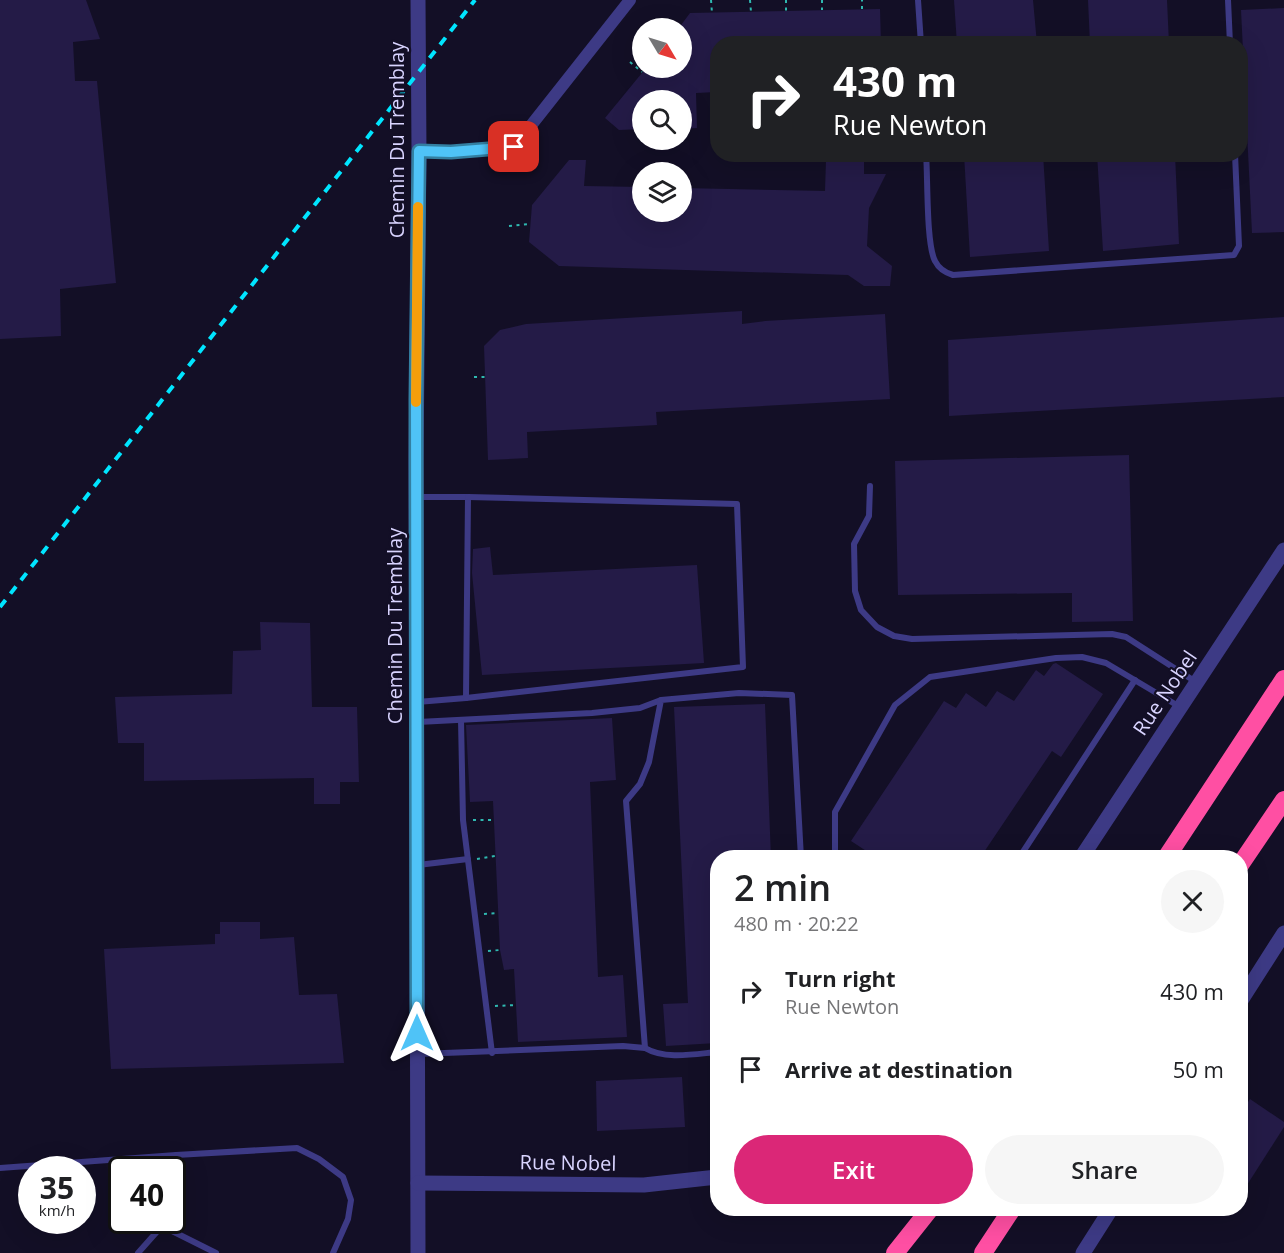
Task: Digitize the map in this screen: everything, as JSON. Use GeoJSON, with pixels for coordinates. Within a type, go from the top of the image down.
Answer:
{"type":"FeatureCollection","features":[{"type":"Feature","properties":{"kind":"highway"},"geometry":{"type":"LineString","coordinates":[[1171,850],[1284,679]]}},
{"type":"Feature","properties":{"kind":"highway"},"geometry":{"type":"LineString","coordinates":[[1248,853],[1284,800]]}},
{"type":"Feature","properties":{"kind":"highway"},"geometry":{"type":"LineString","coordinates":[[895,1253],[925,1216]]}},
{"type":"Feature","properties":{"kind":"highway"},"geometry":{"type":"LineString","coordinates":[[904,1253],[927,1216]]}},
{"type":"Feature","properties":{"kind":"highway"},"geometry":{"type":"LineString","coordinates":[[983,1253],[1007,1216]]}},
{"type":"Feature","properties":{"kind":"street","name":"Chemin Du Tremblay"},"geometry":{"type":"LineString","coordinates":[[418,0],[416,497],[418,1253]]}},
{"type":"Feature","properties":{"kind":"street"},"geometry":{"type":"LineString","coordinates":[[419,151],[451,152],[514,147],[630,0]]}},
{"type":"Feature","properties":{"kind":"street","name":"Rue Nobel"},"geometry":{"type":"LineString","coordinates":[[1086,850],[1284,550]]}},
{"type":"Feature","properties":{"kind":"street"},"geometry":{"type":"LineString","coordinates":[[1248,989],[1284,933]]}},
{"type":"Feature","properties":{"kind":"street","name":"Rue Nobel"},"geometry":{"type":"LineString","coordinates":[[418,1183],[644,1185],[710,1178]]}},
{"type":"Feature","properties":{"kind":"street"},"geometry":{"type":"LineString","coordinates":[[1083,1253],[1107,1216]]}},
{"type":"Feature","properties":{"kind":"lane"},"geometry":{"type":"LineString","coordinates":[[918,0],[920,36]]}},
{"type":"Feature","properties":{"kind":"lane"},"geometry":{"type":"LineString","coordinates":[[1228,0],[1230,36]]}},
{"type":"Feature","properties":{"kind":"lane"},"geometry":{"type":"LineString","coordinates":[[926,162],[931,249],[939,267],[947,274],[953,275],[1233,255],[1239,246],[1235,162]]}},
{"type":"Feature","properties":{"kind":"lane"},"geometry":{"type":"LineString","coordinates":[[870,486],[869,516],[854,544],[855,591],[861,609],[878,627],[894,636],[912,639],[1112,634],[1126,638],[1197,683]]}},
{"type":"Feature","properties":{"kind":"lane"},"geometry":{"type":"LineString","coordinates":[[416,497],[737,504],[743,667],[416,702]]}},
{"type":"Feature","properties":{"kind":"lane"},"geometry":{"type":"LineString","coordinates":[[466,698],[468,497]]}},
{"type":"Feature","properties":{"kind":"lane"},"geometry":{"type":"LineString","coordinates":[[835,850],[836,812],[895,705],[930,677],[1056,658],[1082,657],[1106,663],[1180,708]]}},
{"type":"Feature","properties":{"kind":"lane"},"geometry":{"type":"LineString","coordinates":[[1024,850],[1134,680]]}},
{"type":"Feature","properties":{"kind":"lane"},"geometry":{"type":"LineString","coordinates":[[416,722],[602,712],[640,708],[661,700],[740,693],[792,695],[801,850]]}},
{"type":"Feature","properties":{"kind":"lane"},"geometry":{"type":"LineString","coordinates":[[645,1048],[626,801],[640,783],[649,762],[661,700]]}},
{"type":"Feature","properties":{"kind":"lane"},"geometry":{"type":"LineString","coordinates":[[461,720],[463,820],[492,1053]]}},
{"type":"Feature","properties":{"kind":"lane"},"geometry":{"type":"LineString","coordinates":[[417,865],[468,859]]}},
{"type":"Feature","properties":{"kind":"lane"},"geometry":{"type":"LineString","coordinates":[[417,1054],[492,1053],[623,1046],[645,1048],[666,1054],[710,1052]]}},
{"type":"Feature","properties":{"kind":"lane"},"geometry":{"type":"LineString","coordinates":[[0,1168],[297,1148],[319,1159],[342,1177],[351,1200],[348,1219],[333,1253]]}},
{"type":"Feature","properties":{"kind":"lane"},"geometry":{"type":"LineString","coordinates":[[138,1253],[154,1234]]}},
{"type":"Feature","properties":{"kind":"lane"},"geometry":{"type":"LineString","coordinates":[[181,1234],[216,1253]]}},
{"type":"Feature","properties":{"kind":"path"},"geometry":{"type":"LineString","coordinates":[[711,0],[712,13]]}},
{"type":"Feature","properties":{"kind":"path"},"geometry":{"type":"LineString","coordinates":[[750,0],[751,12]]}},
{"type":"Feature","properties":{"kind":"path"},"geometry":{"type":"LineString","coordinates":[[786,0],[786,11]]}},
{"type":"Feature","properties":{"kind":"path"},"geometry":{"type":"LineString","coordinates":[[822,0],[822,10]]}},
{"type":"Feature","properties":{"kind":"path"},"geometry":{"type":"LineString","coordinates":[[862,0],[862,9]]}},
{"type":"Feature","properties":{"kind":"path"},"geometry":{"type":"LineString","coordinates":[[509,226],[530,224]]}},
{"type":"Feature","properties":{"kind":"path"},"geometry":{"type":"LineString","coordinates":[[474,377],[485,377]]}},
{"type":"Feature","properties":{"kind":"path"},"geometry":{"type":"LineString","coordinates":[[482,820],[494,820]]}},
{"type":"Feature","properties":{"kind":"path"},"geometry":{"type":"LineString","coordinates":[[487,858],[495,856]]}},
{"type":"Feature","properties":{"kind":"path"},"geometry":{"type":"LineString","coordinates":[[506,1005],[516,1005]]}},
{"type":"Feature","properties":{"kind":"building"},"geometry":{"type":"Polygon","coordinates":[[[0,0],[86,0],[100,39],[73,42],[75,81],[97,81],[116,283],[60,289],[61,336],[0,339],[0,0]]]}},
{"type":"Feature","properties":{"kind":"building"},"geometry":{"type":"Polygon","coordinates":[[[954,0],[1033,0],[1036,36],[956,36],[954,0]]]}},
{"type":"Feature","properties":{"kind":"building"},"geometry":{"type":"Polygon","coordinates":[[[1088,0],[1167,0],[1169,36],[1090,36],[1088,0]]]}},
{"type":"Feature","properties":{"kind":"building"},"geometry":{"type":"Polygon","coordinates":[[[1284,8],[1284,232],[1252,233],[1248,152],[1248,36],[1242,36],[1241,10],[1284,8]]]}},
{"type":"Feature","properties":{"kind":"building"},"geometry":{"type":"Polygon","coordinates":[[[880,9],[881,36],[710,36],[710,92],[696,93],[697,128],[692,128],[692,90],[632,90],[632,129],[619,130],[605,118],[638,78],[692,78],[692,18],[686,18],[690,13],[880,9]]]}},
{"type":"Feature","properties":{"kind":"building"},"geometry":{"type":"Polygon","coordinates":[[[569,160],[586,160],[584,186],[632,187],[632,222],[692,222],[692,188],[825,191],[826,162],[864,162],[864,174],[886,174],[869,208],[867,246],[892,266],[890,286],[864,286],[848,275],[559,266],[529,242],[532,205],[569,160]]]}},
{"type":"Feature","properties":{"kind":"building"},"geometry":{"type":"Polygon","coordinates":[[[964,162],[1043,162],[1049,251],[970,257],[964,162]]]}},
{"type":"Feature","properties":{"kind":"building"},"geometry":{"type":"Polygon","coordinates":[[[1097,162],[1175,162],[1179,244],[1103,251],[1097,162]]]}},
{"type":"Feature","properties":{"kind":"building"},"geometry":{"type":"Polygon","coordinates":[[[742,311],[742,324],[885,314],[890,399],[656,412],[657,425],[527,432],[528,458],[488,460],[484,346],[500,330],[526,324],[742,311]]]}},
{"type":"Feature","properties":{"kind":"building"},"geometry":{"type":"Polygon","coordinates":[[[1284,317],[1284,397],[949,416],[948,340],[1284,317]]]}},
{"type":"Feature","properties":{"kind":"building"},"geometry":{"type":"Polygon","coordinates":[[[1129,455],[1133,621],[1072,622],[1072,593],[898,595],[895,461],[1129,455]]]}},
{"type":"Feature","properties":{"kind":"building"},"geometry":{"type":"Polygon","coordinates":[[[490,547],[493,575],[697,565],[704,663],[482,675],[472,573],[473,549],[490,547]]]}},
{"type":"Feature","properties":{"kind":"building"},"geometry":{"type":"Polygon","coordinates":[[[260,622],[310,623],[312,707],[357,707],[359,782],[340,782],[340,804],[314,804],[314,778],[144,781],[144,743],[118,743],[115,697],[232,694],[233,651],[261,650],[260,622]]]}},
{"type":"Feature","properties":{"kind":"building"},"geometry":{"type":"Polygon","coordinates":[[[1056,663],[1103,694],[1061,757],[1052,751],[985,850],[865,850],[851,841],[944,701],[956,708],[966,693],[986,707],[997,691],[1014,701],[1036,670],[1044,676],[1056,663]]]}},
{"type":"Feature","properties":{"kind":"building"},"geometry":{"type":"Polygon","coordinates":[[[765,704],[771,850],[710,850],[710,1043],[666,1046],[663,1004],[688,1003],[674,707],[765,704]]]}},
{"type":"Feature","properties":{"kind":"building"},"geometry":{"type":"Polygon","coordinates":[[[612,718],[616,780],[590,782],[598,977],[623,975],[627,1037],[518,1042],[514,969],[504,970],[500,950],[493,801],[470,802],[466,725],[612,718]]]}},
{"type":"Feature","properties":{"kind":"building"},"geometry":{"type":"Polygon","coordinates":[[[220,922],[260,922],[260,939],[294,937],[299,995],[337,994],[344,1063],[111,1069],[104,949],[215,944],[215,934],[220,934],[220,922]]]}},
{"type":"Feature","properties":{"kind":"building"},"geometry":{"type":"Polygon","coordinates":[[[682,1077],[685,1127],[597,1131],[596,1081],[682,1077]]]}},
{"type":"Feature","properties":{"kind":"building"},"geometry":{"type":"Polygon","coordinates":[[[1250,1099],[1284,1122],[1284,1127],[1248,1183],[1248,1102],[1250,1099]]]}},
{"type":"Feature","properties":{"kind":"railway"},"geometry":{"type":"LineString","coordinates":[[0,607],[475,0]]}},
{"type":"Feature","properties":{"kind":"slow traffic"},"geometry":{"type":"LineString","coordinates":[[416,402],[418,207]]}},
{"type":"Feature","properties":{"kind":"route"},"geometry":{"type":"LineString","coordinates":[[417,1033],[416,312],[419,151],[451,152],[514,147]]}}]}
